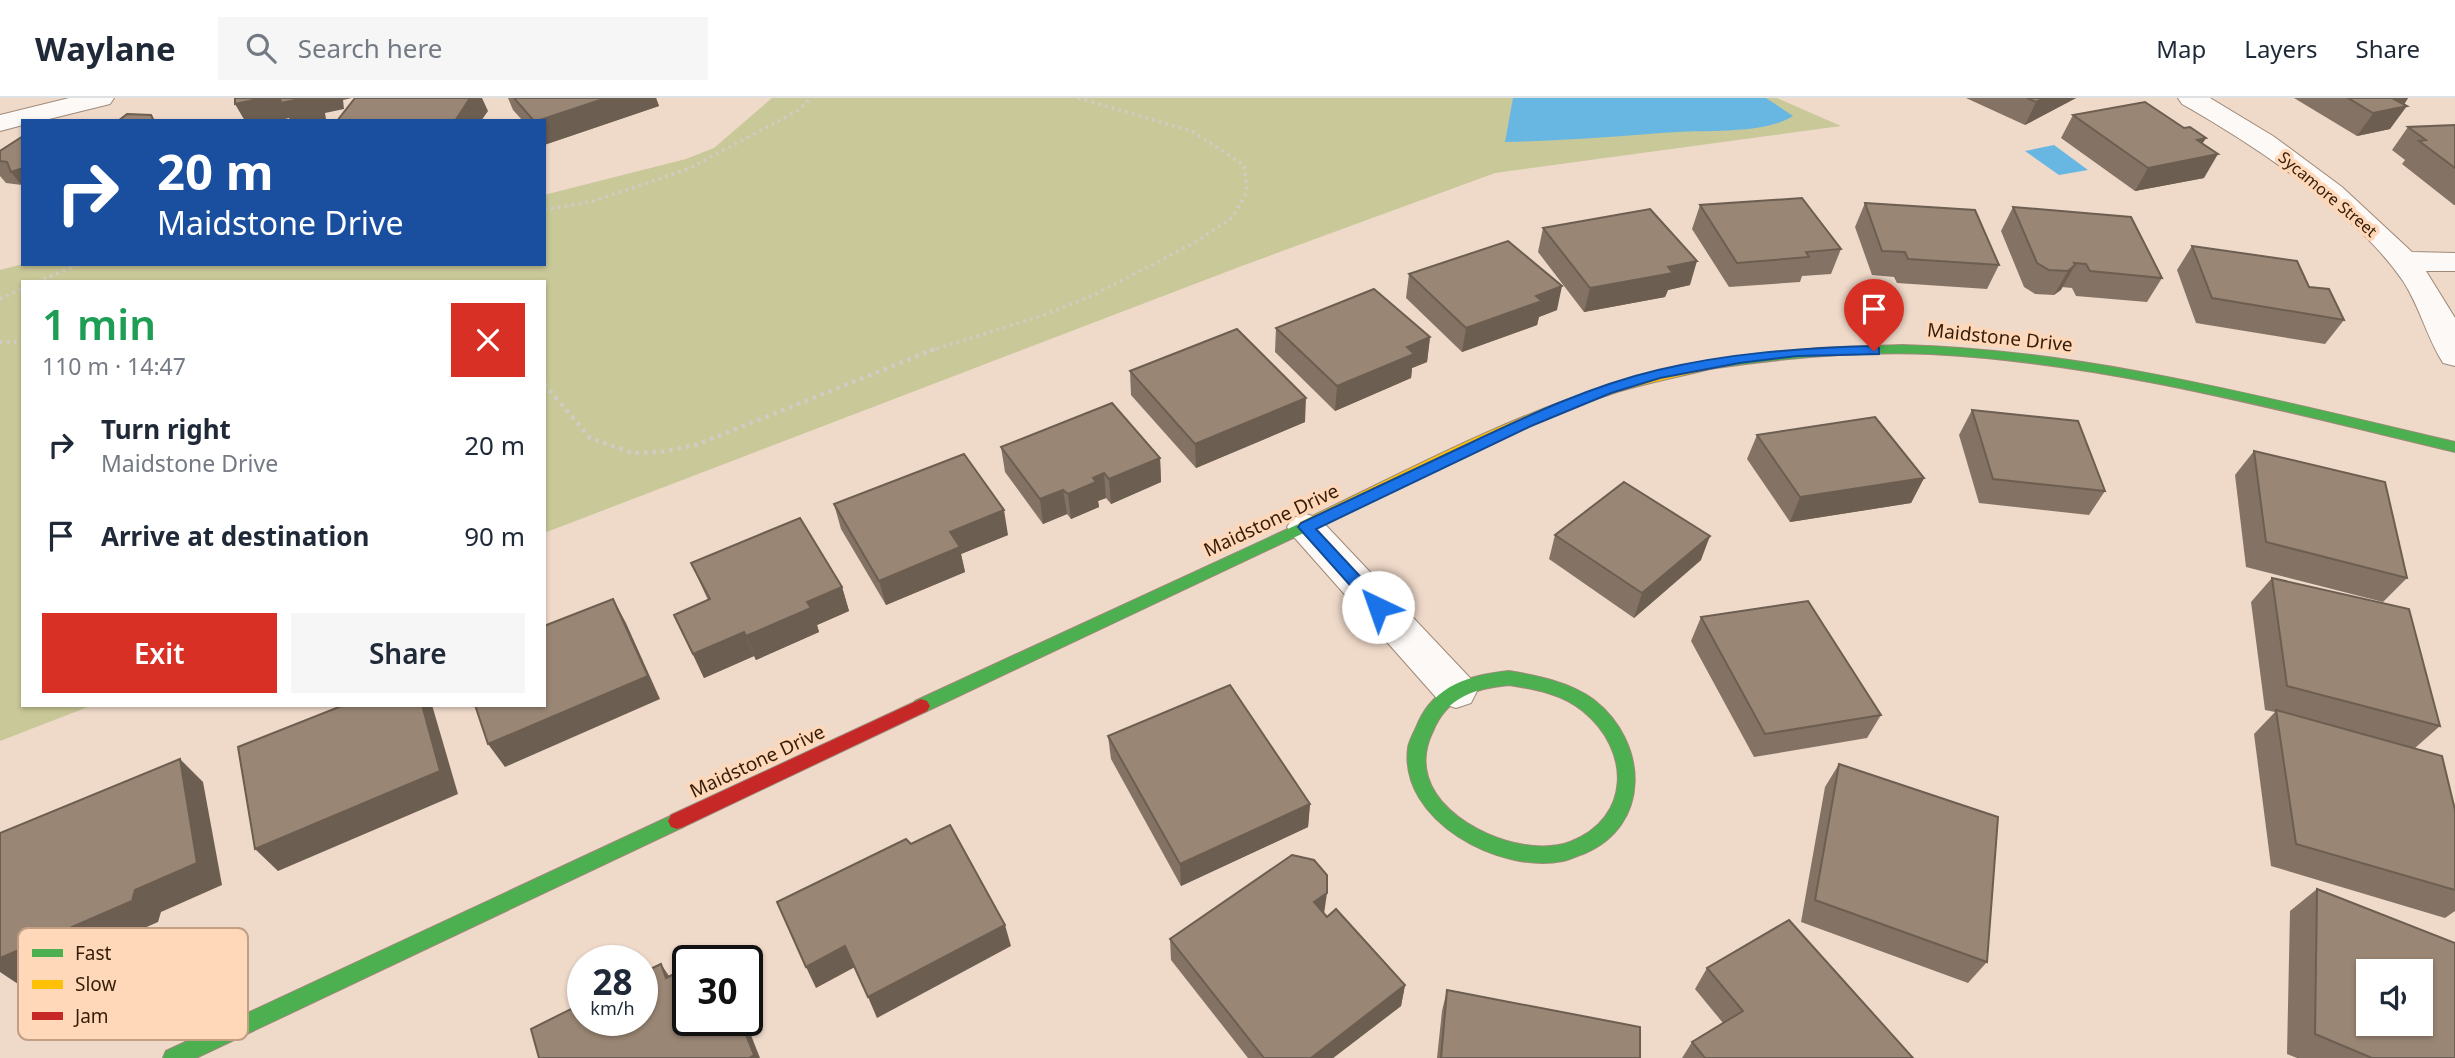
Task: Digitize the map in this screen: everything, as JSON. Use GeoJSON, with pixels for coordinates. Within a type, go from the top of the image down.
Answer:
{"type":"FeatureCollection","features":[{"type":"Feature","properties":{"kind":"street"},"geometry":{"type":"LineString","coordinates":[[0,123],[101,98]]}},
{"type":"Feature","properties":{"kind":"street","name":"Sycamore Street"},"geometry":{"type":"LineString","coordinates":[[2191,98],[2278,151],[2347,205],[2404,261],[2444,325],[2455,356]]}},
{"type":"Feature","properties":{"kind":"street"},"geometry":{"type":"LineString","coordinates":[[2404,261],[2455,262]]}},
{"type":"Feature","properties":{"kind":"street","name":"Maidstone Drive"},"geometry":{"type":"LineString","coordinates":[[248,1023],[1526,422],[1606,390],[1685,369],[1739,358],[1797,352],[1926,350],[2018,356],[2133,375],[2455,447]]}},
{"type":"Feature","properties":{"kind":"street"},"geometry":{"type":"LineString","coordinates":[[1306,527],[1456,691]]}},
{"type":"Feature","properties":{"kind":"street"},"geometry":{"type":"LineString","coordinates":[[1509,678],[1544,684],[1577,698],[1604,721],[1622,747],[1629,775],[1625,803],[1610,827],[1586,846],[1553,855],[1518,855],[1483,845],[1453,826],[1429,802],[1417,773],[1415,743],[1425,716],[1447,695],[1456,691],[1476,681],[1509,678]]}},
{"type":"Feature","properties":{"kind":"street","name":"Maidstone Drive"},"geometry":{"type":"LineString","coordinates":[[173,1058],[211,1040]]}},
{"type":"Feature","properties":{"kind":"path"},"geometry":{"type":"LineString","coordinates":[[546,210],[594,201],[688,169],[797,111],[811,98]]}},
{"type":"Feature","properties":{"kind":"path"},"geometry":{"type":"LineString","coordinates":[[546,386],[590,438],[632,453],[660,452],[696,444],[950,343],[1044,315],[1094,295],[1192,244],[1233,218],[1247,192],[1244,165],[1192,131],[1079,98]]}},
{"type":"Feature","properties":{"kind":"path"},"geometry":{"type":"LineString","coordinates":[[42,280],[75,266]]}},
{"type":"Feature","properties":{"kind":"path"},"geometry":{"type":"LineString","coordinates":[[0,299],[21,289]]}},
{"type":"Feature","properties":{"kind":"path"},"geometry":{"type":"LineString","coordinates":[[0,342],[21,342]]}},
{"type":"Feature","properties":{"kind":"shaded area"},"geometry":{"type":"Polygon","coordinates":[[[772,98],[1777,98],[1841,126],[1495,173],[1239,267],[546,532],[546,280],[21,280],[21,707],[88,707],[0,741],[0,270],[21,265],[546,266],[546,194],[686,159],[714,148],[772,98]]]}},
{"type":"Feature","properties":{"kind":"water"},"geometry":{"type":"Polygon","coordinates":[[[1513,98],[1766,98],[1793,116],[1768,126],[1737,130],[1505,142],[1513,98]]]}},
{"type":"Feature","properties":{"kind":"water"},"geometry":{"type":"Polygon","coordinates":[[[2054,145],[2088,170],[2059,175],[2025,151],[2054,145]]]}},
{"type":"Feature","properties":{"kind":"building"},"geometry":{"type":"Polygon","coordinates":[[[235,98],[263,98],[235,104],[235,98]]]}},
{"type":"Feature","properties":{"kind":"building"},"geometry":{"type":"Polygon","coordinates":[[[280,98],[304,98],[281,103],[280,98]]]}},
{"type":"Feature","properties":{"kind":"building"},"geometry":{"type":"Polygon","coordinates":[[[355,98],[470,98],[456,119],[339,119],[355,98]]]}},
{"type":"Feature","properties":{"kind":"building"},"geometry":{"type":"Polygon","coordinates":[[[514,98],[606,98],[543,119],[532,119],[514,98]]]}},
{"type":"Feature","properties":{"kind":"building"},"geometry":{"type":"Polygon","coordinates":[[[2027,98],[2044,98],[2036,102],[2027,98]]]}},
{"type":"Feature","properties":{"kind":"building"},"geometry":{"type":"Polygon","coordinates":[[[2348,98],[2392,98],[2407,106],[2373,113],[2348,98]]]}},
{"type":"Feature","properties":{"kind":"building"},"geometry":{"type":"Polygon","coordinates":[[[2145,102],[2184,128],[2190,127],[2206,138],[2197,140],[2218,154],[2148,168],[2073,115],[2145,102]]]}},
{"type":"Feature","properties":{"kind":"building"},"geometry":{"type":"Polygon","coordinates":[[[127,114],[151,115],[153,119],[121,119],[127,114]]]}},
{"type":"Feature","properties":{"kind":"building"},"geometry":{"type":"Polygon","coordinates":[[[2455,125],[2455,168],[2419,141],[2426,140],[2408,127],[2455,125]]]}},
{"type":"Feature","properties":{"kind":"building"},"geometry":{"type":"Polygon","coordinates":[[[21,137],[21,169],[11,172],[7,162],[0,161],[0,151],[21,137]]]}},
{"type":"Feature","properties":{"kind":"building"},"geometry":{"type":"Polygon","coordinates":[[[1802,198],[1841,249],[1806,252],[1809,257],[1737,263],[1700,205],[1802,198]]]}},
{"type":"Feature","properties":{"kind":"building"},"geometry":{"type":"Polygon","coordinates":[[[1865,203],[1975,210],[1999,265],[1908,259],[1905,252],[1882,251],[1865,203]]]}},
{"type":"Feature","properties":{"kind":"building"},"geometry":{"type":"Polygon","coordinates":[[[2013,207],[2131,217],[2162,278],[2090,271],[2086,264],[2074,263],[2068,271],[2049,270],[2037,263],[2013,207]]]}},
{"type":"Feature","properties":{"kind":"building"},"geometry":{"type":"Polygon","coordinates":[[[1650,209],[1697,261],[1668,267],[1673,273],[1590,288],[1543,228],[1650,209]]]}},
{"type":"Feature","properties":{"kind":"building"},"geometry":{"type":"Polygon","coordinates":[[[1508,241],[1562,286],[1536,296],[1542,301],[1466,328],[1409,274],[1508,241]]]}},
{"type":"Feature","properties":{"kind":"building"},"geometry":{"type":"Polygon","coordinates":[[[2192,246],[2297,261],[2309,287],[2329,289],[2344,320],[2212,298],[2192,246]]]}},
{"type":"Feature","properties":{"kind":"building"},"geometry":{"type":"Polygon","coordinates":[[[1374,289],[1430,337],[1407,347],[1414,354],[1337,386],[1276,328],[1374,289]]]}},
{"type":"Feature","properties":{"kind":"building"},"geometry":{"type":"Polygon","coordinates":[[[1237,329],[1306,398],[1195,444],[1130,371],[1237,329]]]}},
{"type":"Feature","properties":{"kind":"building"},"geometry":{"type":"Polygon","coordinates":[[[1112,403],[1160,458],[1109,479],[1104,473],[1093,478],[1096,482],[1068,494],[1063,490],[1040,499],[1001,447],[1112,403]]]}},
{"type":"Feature","properties":{"kind":"building"},"geometry":{"type":"Polygon","coordinates":[[[1972,410],[2078,421],[2105,491],[1993,479],[1972,410]]]}},
{"type":"Feature","properties":{"kind":"building"},"geometry":{"type":"Polygon","coordinates":[[[1875,417],[1924,478],[1800,497],[1757,435],[1875,417]]]}},
{"type":"Feature","properties":{"kind":"building"},"geometry":{"type":"Polygon","coordinates":[[[2254,451],[2385,482],[2407,578],[2266,542],[2254,451]]]}},
{"type":"Feature","properties":{"kind":"building"},"geometry":{"type":"Polygon","coordinates":[[[964,454],[1004,510],[950,532],[960,547],[879,581],[834,504],[964,454]]]}},
{"type":"Feature","properties":{"kind":"building"},"geometry":{"type":"Polygon","coordinates":[[[1624,482],[1710,536],[1642,593],[1555,535],[1624,482]]]}},
{"type":"Feature","properties":{"kind":"building"},"geometry":{"type":"Polygon","coordinates":[[[800,518],[842,587],[807,602],[811,608],[746,636],[744,632],[693,654],[674,615],[710,599],[691,563],[800,518]]]}},
{"type":"Feature","properties":{"kind":"building"},"geometry":{"type":"Polygon","coordinates":[[[2272,578],[2409,609],[2440,726],[2287,686],[2272,578]]]}},
{"type":"Feature","properties":{"kind":"building"},"geometry":{"type":"Polygon","coordinates":[[[613,599],[648,676],[488,744],[476,707],[546,707],[546,625],[613,599]]]}},
{"type":"Feature","properties":{"kind":"building"},"geometry":{"type":"Polygon","coordinates":[[[1808,601],[1881,715],[1765,734],[1701,617],[1808,601]]]}},
{"type":"Feature","properties":{"kind":"building"},"geometry":{"type":"Polygon","coordinates":[[[1230,685],[1310,804],[1180,864],[1108,736],[1230,685]]]}},
{"type":"Feature","properties":{"kind":"building"},"geometry":{"type":"Polygon","coordinates":[[[339,707],[423,707],[440,771],[255,849],[238,747],[339,707]]]}},
{"type":"Feature","properties":{"kind":"building"},"geometry":{"type":"Polygon","coordinates":[[[2276,710],[2442,756],[2455,810],[2455,890],[2296,844],[2276,710]]]}},
{"type":"Feature","properties":{"kind":"building"},"geometry":{"type":"Polygon","coordinates":[[[180,759],[197,863],[135,890],[132,901],[69,928],[18,928],[18,950],[0,958],[0,833],[180,759]]]}},
{"type":"Feature","properties":{"kind":"building"},"geometry":{"type":"Polygon","coordinates":[[[1839,764],[1998,817],[1987,962],[1815,900],[1839,764]]]}},
{"type":"Feature","properties":{"kind":"building"},"geometry":{"type":"Polygon","coordinates":[[[950,825],[1005,925],[868,997],[845,946],[806,967],[777,902],[906,839],[911,844],[950,825]]]}},
{"type":"Feature","properties":{"kind":"building"},"geometry":{"type":"Polygon","coordinates":[[[1292,855],[1314,860],[1327,875],[1327,893],[1314,902],[1327,917],[1336,909],[1405,985],[1311,1058],[1264,1058],[1170,939],[1292,855]]]}},
{"type":"Feature","properties":{"kind":"building"},"geometry":{"type":"Polygon","coordinates":[[[2317,889],[2455,943],[2455,1058],[2372,1058],[2315,1034],[2317,889]]]}},
{"type":"Feature","properties":{"kind":"building"},"geometry":{"type":"Polygon","coordinates":[[[1789,920],[1913,1058],[1705,1058],[1692,1042],[1743,1011],[1707,968],[1789,920]]]}},
{"type":"Feature","properties":{"kind":"building"},"geometry":{"type":"Polygon","coordinates":[[[661,964],[666,978],[672,975],[672,1036],[746,1036],[754,1055],[749,1058],[539,1058],[531,1029],[567,1011],[567,1036],[658,1036],[658,965],[661,964]]]}},
{"type":"Feature","properties":{"kind":"building"},"geometry":{"type":"Polygon","coordinates":[[[1447,990],[1640,1027],[1640,1058],[1441,1058],[1447,990]]]}},
{"type":"Feature","properties":{"kind":"traffic: fast"},"geometry":{"type":"LineString","coordinates":[[1709,365],[1847,350],[1902,349],[1997,355],[2129,373],[2194,386],[2455,447]]}},
{"type":"Feature","properties":{"kind":"traffic: fast"},"geometry":{"type":"LineString","coordinates":[[921,706],[1305,526]]}},
{"type":"Feature","properties":{"kind":"traffic: fast"},"geometry":{"type":"LineString","coordinates":[[1509,678],[1551,687],[1571,695],[1589,706],[1604,720],[1615,736],[1623,755],[1626,792],[1620,811],[1610,827],[1594,841],[1563,853],[1528,854],[1492,846],[1460,829],[1435,806],[1419,778],[1417,747],[1431,714],[1438,705],[1465,687],[1509,678]]}},
{"type":"Feature","properties":{"kind":"traffic: fast"},"geometry":{"type":"LineString","coordinates":[[248,1023],[677,821]]}},
{"type":"Feature","properties":{"kind":"traffic: fast"},"geometry":{"type":"LineString","coordinates":[[173,1058],[211,1040]]}},
{"type":"Feature","properties":{"kind":"traffic: slow"},"geometry":{"type":"LineString","coordinates":[[1305,526],[1553,410],[1605,391],[1709,365]]}},
{"type":"Feature","properties":{"kind":"traffic: jam"},"geometry":{"type":"LineString","coordinates":[[677,821],[921,706]]}},
{"type":"Feature","properties":{"kind":"route"},"geometry":{"type":"LineString","coordinates":[[1378,607],[1306,527],[1526,422],[1606,390],[1658,374],[1739,358],[1797,352],[1874,351]]}}]}
